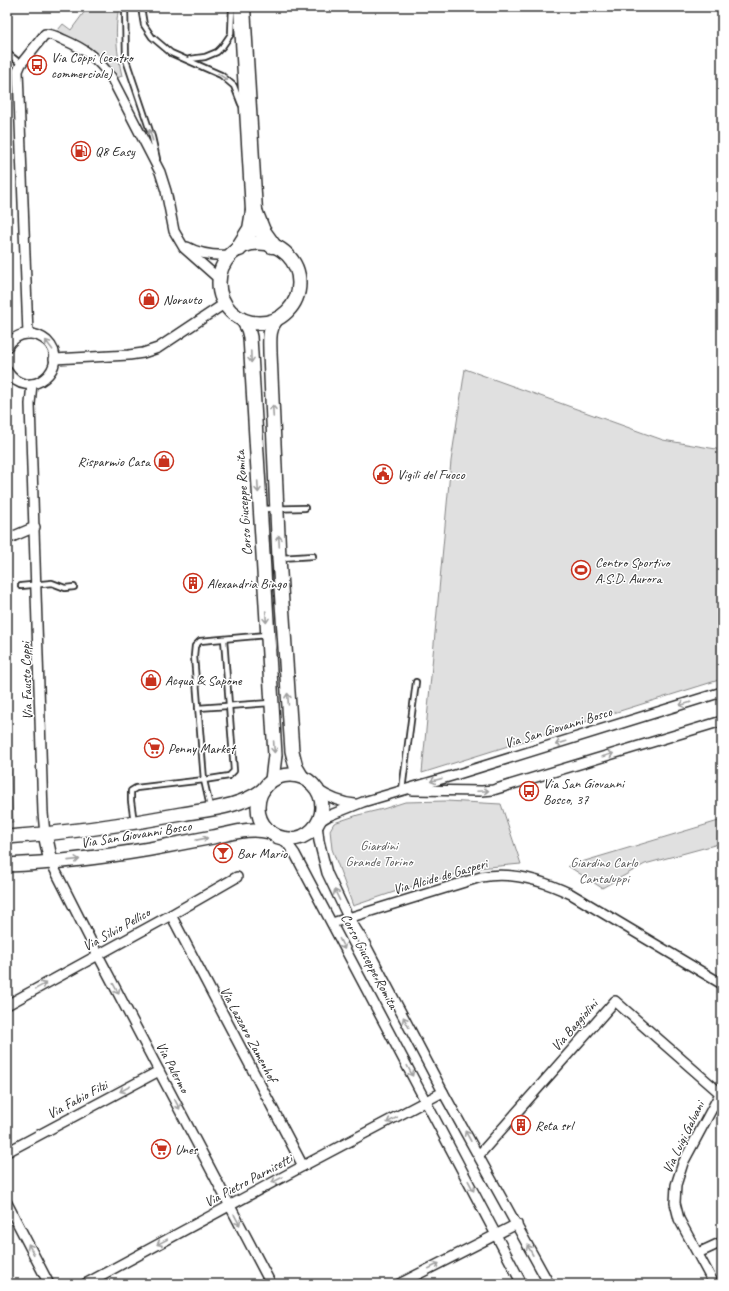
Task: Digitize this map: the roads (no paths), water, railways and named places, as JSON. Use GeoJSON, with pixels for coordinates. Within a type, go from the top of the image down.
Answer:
{"type":"FeatureCollection","features":[{"type":"Feature","properties":{"kind":"highway"},"geometry":{"type":"LineString","coordinates":[[235,251],[251,229],[254,211],[242,7]]}},
{"type":"Feature","properties":{"kind":"highway"},"geometry":{"type":"LineString","coordinates":[[254,211],[262,231],[272,245]]}},
{"type":"Feature","properties":{"kind":"main road"},"geometry":{"type":"LineString","coordinates":[[257,243],[272,245],[290,258],[297,272],[299,283],[294,303],[286,313],[276,320],[268,323],[259,324],[243,320],[232,314],[224,304],[219,292],[219,279],[222,267],[235,251],[250,244],[257,243]]}},
{"type":"Feature","properties":{"kind":"main road","name":"Corso Giuseppe Romita"},"geometry":{"type":"LineString","coordinates":[[243,320],[248,329],[250,338],[259,509],[275,755],[274,775],[267,785]]}},
{"type":"Feature","properties":{"kind":"main road"},"geometry":{"type":"LineString","coordinates":[[276,320],[272,325],[270,333],[270,353],[279,558],[292,751],[296,767],[302,777],[316,789],[320,797],[322,807],[317,823],[310,832],[300,837],[291,839],[276,835],[262,822],[258,810],[259,799],[267,785],[286,775],[302,777]]}},
{"type":"Feature","properties":{"kind":"main road","name":"Via San Giovanni Bosco"},"geometry":{"type":"LineString","coordinates":[[7,836],[46,834],[134,822],[210,809],[244,801],[252,797],[267,785]]}},
{"type":"Feature","properties":{"kind":"main road","name":"Via San Giovanni Bosco"},"geometry":{"type":"LineString","coordinates":[[7,865],[52,862],[149,849],[244,830],[258,830],[276,835]]}},
{"type":"Feature","properties":{"kind":"main road"},"geometry":{"type":"LineString","coordinates":[[46,834],[52,862]]}},
{"type":"Feature","properties":{"kind":"street"},"geometry":{"type":"LineString","coordinates":[[28,334],[18,68],[45,34],[69,42],[91,54],[106,70],[116,84],[160,172],[166,191],[172,225],[181,243],[184,248],[219,279]]}},
{"type":"Feature","properties":{"kind":"street"},"geometry":{"type":"LineString","coordinates":[[181,243],[199,253],[218,256],[235,251]]}},
{"type":"Feature","properties":{"kind":"street"},"geometry":{"type":"LineString","coordinates":[[54,359],[143,353],[158,348],[224,304]]}},
{"type":"Feature","properties":{"kind":"street"},"geometry":{"type":"LineString","coordinates":[[7,347],[13,339],[20,335],[36,335],[43,338],[49,344],[53,351],[54,359],[54,366],[46,378],[32,384],[24,384],[16,381],[7,371]]}},
{"type":"Feature","properties":{"kind":"street","name":"Via Fausto Coppi"},"geometry":{"type":"LineString","coordinates":[[32,384],[30,404],[43,812],[46,834]]}},
{"type":"Feature","properties":{"kind":"street"},"geometry":{"type":"LineString","coordinates":[[7,539],[35,527]]}},
{"type":"Feature","properties":{"kind":"street","name":"Via San Giovanni Bosco"},"geometry":{"type":"LineString","coordinates":[[363,802],[722,692]]}},
{"type":"Feature","properties":{"kind":"street","name":"Via San Giovanni Bosco"},"geometry":{"type":"LineString","coordinates":[[402,790],[482,792],[493,790],[722,721]]}},
{"type":"Feature","properties":{"kind":"street"},"geometry":{"type":"LineString","coordinates":[[316,789],[329,797],[343,802],[356,804],[363,802]]}},
{"type":"Feature","properties":{"kind":"street"},"geometry":{"type":"LineString","coordinates":[[317,823],[328,816],[363,802]]}},
{"type":"Feature","properties":{"kind":"street","name":"Corso Giuseppe Romita"},"geometry":{"type":"LineString","coordinates":[[317,823],[319,841],[327,873],[348,918],[364,942],[443,1092],[549,1284]]}},
{"type":"Feature","properties":{"kind":"street","name":"Corso Giuseppe Romita"},"geometry":{"type":"LineString","coordinates":[[276,835],[287,843],[296,854],[522,1284]]}},
{"type":"Feature","properties":{"kind":"street","name":"Via Palermo"},"geometry":{"type":"LineString","coordinates":[[52,862],[98,955],[271,1284]]}},
{"type":"Feature","properties":{"kind":"street","name":"Via Alcide de Gasperi"},"geometry":{"type":"LineString","coordinates":[[332,923],[481,877],[497,875],[514,876],[543,883],[571,894],[722,984]]}},
{"type":"Feature","properties":{"kind":"street","name":"Via Silvio Pellico"},"geometry":{"type":"LineString","coordinates":[[7,1005],[237,877]]}},
{"type":"Feature","properties":{"kind":"street","name":"Via Lazzaro Zamenhof"},"geometry":{"type":"LineString","coordinates":[[171,915],[303,1166]]}},
{"type":"Feature","properties":{"kind":"street","name":"Via Baggiolini"},"geometry":{"type":"LineString","coordinates":[[479,1156],[614,1001],[721,1091]]}},
{"type":"Feature","properties":{"kind":"street","name":"Via Fabio Filzi"},"geometry":{"type":"LineString","coordinates":[[7,1152],[159,1071]]}},
{"type":"Feature","properties":{"kind":"street","name":"Via Luigi Galvani"},"geometry":{"type":"LineString","coordinates":[[714,1284],[679,1219],[675,1203],[676,1185],[683,1163],[721,1091]]}},
{"type":"Feature","properties":{"kind":"street"},"geometry":{"type":"LineString","coordinates":[[426,1102],[443,1092]]}},
{"type":"Feature","properties":{"kind":"street","name":"Via Pietro Parnisetti"},"geometry":{"type":"LineString","coordinates":[[85,1284],[303,1166],[426,1102]]}},
{"type":"Feature","properties":{"kind":"street"},"geometry":{"type":"LineString","coordinates":[[7,1203],[49,1284]]}},
{"type":"Feature","properties":{"kind":"street"},"geometry":{"type":"LineString","coordinates":[[399,1284],[517,1224]]}},
{"type":"Feature","properties":{"kind":"street"},"geometry":{"type":"LineString","coordinates":[[698,1253],[722,1242]]}},
{"type":"Feature","properties":{"kind":"lane"},"geometry":{"type":"LineString","coordinates":[[125,7],[126,60],[152,137],[160,172]]}},
{"type":"Feature","properties":{"kind":"lane"},"geometry":{"type":"LineString","coordinates":[[141,7],[144,25],[152,37],[171,53],[221,74],[230,82],[237,92],[241,107]]}},
{"type":"Feature","properties":{"kind":"lane"},"geometry":{"type":"LineString","coordinates":[[188,59],[205,57],[217,52],[222,47],[232,34],[232,7]]}},
{"type":"Feature","properties":{"kind":"lane"},"geometry":{"type":"LineString","coordinates":[[7,53],[21,64]]}},
{"type":"Feature","properties":{"kind":"lane"},"geometry":{"type":"LineString","coordinates":[[246,169],[252,185]]}},
{"type":"Feature","properties":{"kind":"lane"},"geometry":{"type":"LineString","coordinates":[[259,509],[306,508]]}},
{"type":"Feature","properties":{"kind":"lane"},"geometry":{"type":"LineString","coordinates":[[279,558],[312,556]]}},
{"type":"Feature","properties":{"kind":"lane"},"geometry":{"type":"LineString","coordinates":[[21,586],[52,583],[65,588],[74,587]]}},
{"type":"Feature","properties":{"kind":"lane"},"geometry":{"type":"LineString","coordinates":[[210,809],[204,780],[194,656],[195,646],[200,641],[267,635]]}},
{"type":"Feature","properties":{"kind":"lane"},"geometry":{"type":"LineString","coordinates":[[134,822],[131,791],[136,788],[229,776],[234,771],[224,639]]}},
{"type":"Feature","properties":{"kind":"lane"},"geometry":{"type":"LineString","coordinates":[[402,790],[416,682]]}},
{"type":"Feature","properties":{"kind":"lane"},"geometry":{"type":"LineString","coordinates":[[198,708],[271,703]]}},
{"type":"Feature","properties":{"kind":"place","name":"Via Coppi (centro commerciale)"},"geometry":{"type":"Point","coordinates":[37,65]}},
{"type":"Feature","properties":{"kind":"place","name":"Q8 Easy"},"geometry":{"type":"Point","coordinates":[81,151]}},
{"type":"Feature","properties":{"kind":"place","name":"Norauto"},"geometry":{"type":"Point","coordinates":[149,299]}},
{"type":"Feature","properties":{"kind":"place","name":"Risparmio Casa"},"geometry":{"type":"Point","coordinates":[164,461]}},
{"type":"Feature","properties":{"kind":"place","name":"Vigili del Fuoco"},"geometry":{"type":"Point","coordinates":[383,474]}},
{"type":"Feature","properties":{"kind":"place","name":"Centro Sportivo A.S.D. Aurora"},"geometry":{"type":"Point","coordinates":[581,570]}},
{"type":"Feature","properties":{"kind":"place","name":"Alexandria Bingo"},"geometry":{"type":"Point","coordinates":[193,583]}},
{"type":"Feature","properties":{"kind":"place","name":"Acqua & Sapone"},"geometry":{"type":"Point","coordinates":[151,680]}},
{"type":"Feature","properties":{"kind":"place","name":"Penny Market"},"geometry":{"type":"Point","coordinates":[154,748]}},
{"type":"Feature","properties":{"kind":"place","name":"Via San Giovanni Bosco, 37"},"geometry":{"type":"Point","coordinates":[529,791]}},
{"type":"Feature","properties":{"kind":"place","name":"Bar Mario"},"geometry":{"type":"Point","coordinates":[223,853]}},
{"type":"Feature","properties":{"kind":"place","name":"Reta srl"},"geometry":{"type":"Point","coordinates":[521,1125]}},
{"type":"Feature","properties":{"kind":"place","name":"Unes"},"geometry":{"type":"Point","coordinates":[161,1149]}},
{"type":"Feature","properties":{"kind":"park label","name":"Giardini Grande Torino"},"geometry":{"type":"Point","coordinates":[379,854]}},
{"type":"Feature","properties":{"kind":"park label","name":"Giardino Carlo Cantaluppi"},"geometry":{"type":"Point","coordinates":[604,870]}}]}
